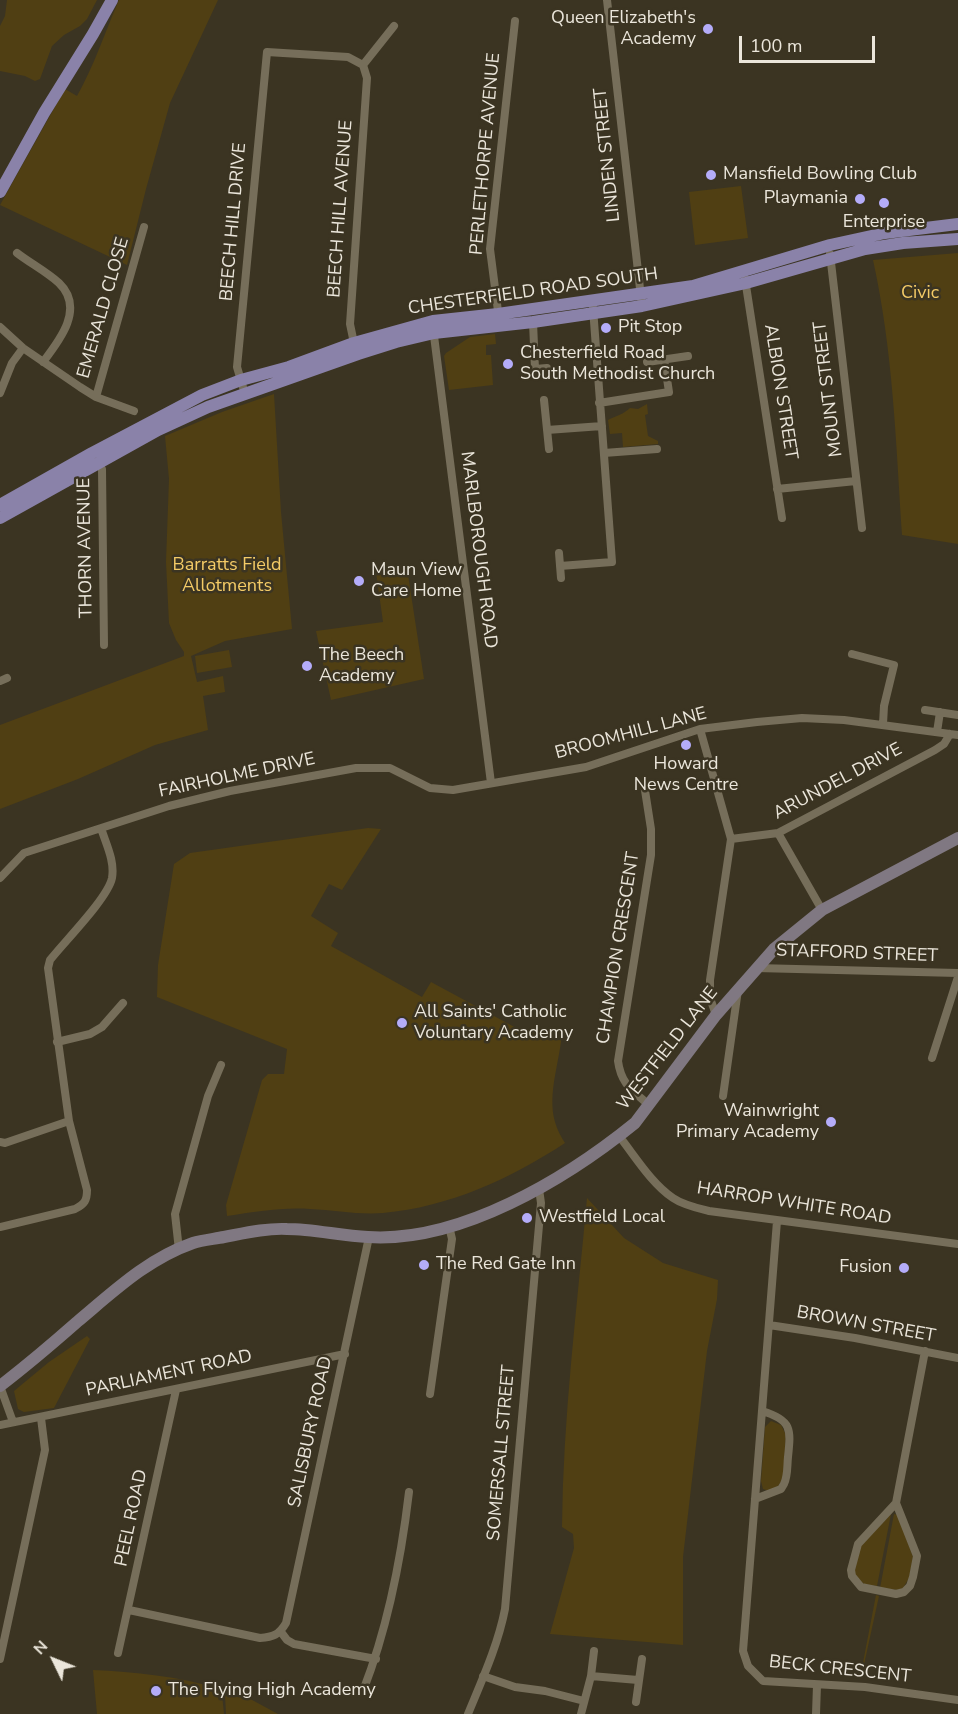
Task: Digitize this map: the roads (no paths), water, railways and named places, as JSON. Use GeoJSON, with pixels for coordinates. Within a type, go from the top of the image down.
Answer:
{"type":"FeatureCollection","features":[{"type":"Feature","properties":{"kind":"main road"},"geometry":{"type":"LineString","coordinates":[[0,192],[112,0]]}},
{"type":"Feature","properties":{"kind":"main road","name":"CHESTERFIELD ROAD SOUTH"},"geometry":{"type":"LineString","coordinates":[[745,277],[830,245],[885,233],[958,224]]}},
{"type":"Feature","properties":{"kind":"main road","name":"CHESTERFIELD ROAD SOUTH"},"geometry":{"type":"LineString","coordinates":[[0,518],[95,458],[202,395],[241,380],[433,327],[641,300],[831,259],[865,249],[903,243],[958,239]]}},
{"type":"Feature","properties":{"kind":"main road","name":"CHESTERFIELD ROAD SOUTH"},"geometry":{"type":"LineString","coordinates":[[499,320],[533,322],[593,307]]}},
{"type":"Feature","properties":{"kind":"main road","name":"CHESTERFIELD ROAD SOUTH"},"geometry":{"type":"LineString","coordinates":[[0,505],[95,458],[208,407],[356,348]]}},
{"type":"Feature","properties":{"kind":"street","name":"LINDEN STREET"},"geometry":{"type":"LineString","coordinates":[[608,0],[641,300]]}},
{"type":"Feature","properties":{"kind":"street","name":"PERLETHORPE AVENUE"},"geometry":{"type":"LineString","coordinates":[[499,320],[490,249],[515,21]]}},
{"type":"Feature","properties":{"kind":"street"},"geometry":{"type":"LineString","coordinates":[[363,65],[394,26]]}},
{"type":"Feature","properties":{"kind":"street","name":"BEECH HILL DRIVE"},"geometry":{"type":"LineString","coordinates":[[245,394],[237,367],[267,52],[348,57],[363,65]]}},
{"type":"Feature","properties":{"kind":"street","name":"BEECH HILL AVENUE"},"geometry":{"type":"LineString","coordinates":[[356,348],[350,324],[367,78],[363,65]]}},
{"type":"Feature","properties":{"kind":"street","name":"EMERALD CLOSE"},"geometry":{"type":"LineString","coordinates":[[96,397],[144,227]]}},
{"type":"Feature","properties":{"kind":"street","name":"MOUNT STREET"},"geometry":{"type":"LineString","coordinates":[[830,245],[862,528]]}},
{"type":"Feature","properties":{"kind":"street"},"geometry":{"type":"LineString","coordinates":[[16,253],[34,271],[63,287],[72,310],[66,328],[43,362]]}},
{"type":"Feature","properties":{"kind":"street","name":"ALBION STREET"},"geometry":{"type":"LineString","coordinates":[[745,277],[782,518]]}},
{"type":"Feature","properties":{"kind":"street"},"geometry":{"type":"LineString","coordinates":[[560,566],[612,562],[593,307]]}},
{"type":"Feature","properties":{"kind":"street"},"geometry":{"type":"LineString","coordinates":[[533,322],[535,369],[547,368]]}},
{"type":"Feature","properties":{"kind":"street"},"geometry":{"type":"LineString","coordinates":[[0,327],[22,348],[96,397],[134,411]]}},
{"type":"Feature","properties":{"kind":"street","name":"MARLBOROUGH ROAD"},"geometry":{"type":"LineString","coordinates":[[433,327],[491,783]]}},
{"type":"Feature","properties":{"kind":"street"},"geometry":{"type":"LineString","coordinates":[[0,393],[12,363],[22,348]]}},
{"type":"Feature","properties":{"kind":"street"},"geometry":{"type":"LineString","coordinates":[[647,362],[688,356]]}},
{"type":"Feature","properties":{"kind":"street"},"geometry":{"type":"LineString","coordinates":[[599,403],[669,392],[664,360]]}},
{"type":"Feature","properties":{"kind":"street"},"geometry":{"type":"LineString","coordinates":[[544,400],[549,449]]}},
{"type":"Feature","properties":{"kind":"street"},"geometry":{"type":"LineString","coordinates":[[547,430],[602,426]]}},
{"type":"Feature","properties":{"kind":"street"},"geometry":{"type":"LineString","coordinates":[[604,453],[657,449]]}},
{"type":"Feature","properties":{"kind":"street","name":"THORN AVENUE"},"geometry":{"type":"LineString","coordinates":[[95,458],[102,469],[104,645]]}},
{"type":"Feature","properties":{"kind":"street"},"geometry":{"type":"LineString","coordinates":[[777,489],[856,481]]}},
{"type":"Feature","properties":{"kind":"street"},"geometry":{"type":"LineString","coordinates":[[559,553],[561,578]]}},
{"type":"Feature","properties":{"kind":"street"},"geometry":{"type":"LineString","coordinates":[[852,654],[894,665],[884,706],[883,724]]}},
{"type":"Feature","properties":{"kind":"street"},"geometry":{"type":"LineString","coordinates":[[926,710],[958,715]]}},
{"type":"Feature","properties":{"kind":"street"},"geometry":{"type":"LineString","coordinates":[[937,732],[940,712]]}},
{"type":"Feature","properties":{"kind":"street","name":"BROOMHILL LANE"},"geometry":{"type":"LineString","coordinates":[[491,783],[585,763],[663,737],[700,729],[802,718],[883,724],[954,735]]}},
{"type":"Feature","properties":{"kind":"street"},"geometry":{"type":"LineString","coordinates":[[700,729],[731,839],[710,980],[710,998],[716,1015]]}},
{"type":"Feature","properties":{"kind":"street","name":"ARUNDEL DRIVE"},"geometry":{"type":"LineString","coordinates":[[731,839],[778,833],[935,750],[954,735]]}},
{"type":"Feature","properties":{"kind":"street","name":"FAIRHOLME DRIVE"},"geometry":{"type":"LineString","coordinates":[[0,878],[24,853],[169,806],[220,794],[356,768],[390,768],[430,788],[453,790],[491,783]]}},
{"type":"Feature","properties":{"kind":"street","name":"CHAMPION CRESCENT"},"geometry":{"type":"LineString","coordinates":[[644,784],[651,829],[651,855],[618,1061],[619,1075],[625,1084],[649,1105]]}},
{"type":"Feature","properties":{"kind":"street"},"geometry":{"type":"LineString","coordinates":[[0,1227],[75,1209],[82,1206],[87,1199],[87,1190],[69,1121],[48,968],[50,960],[106,892],[112,878],[112,860],[101,828]]}},
{"type":"Feature","properties":{"kind":"street"},"geometry":{"type":"LineString","coordinates":[[778,833],[822,910]]}},
{"type":"Feature","properties":{"kind":"street","name":"WESTFIELD LANE"},"geometry":{"type":"LineString","coordinates":[[0,1386],[131,1276],[193,1243],[263,1230],[287,1228],[369,1237],[406,1235],[449,1226],[501,1207],[539,1189],[635,1123],[716,1015],[774,949],[822,910],[958,838]]}},
{"type":"Feature","properties":{"kind":"street","name":"STAFFORD STREET"},"geometry":{"type":"LineString","coordinates":[[756,968],[958,975]]}},
{"type":"Feature","properties":{"kind":"street"},"geometry":{"type":"LineString","coordinates":[[932,1058],[958,975]]}},
{"type":"Feature","properties":{"kind":"street"},"geometry":{"type":"LineString","coordinates":[[723,1096],[738,988]]}},
{"type":"Feature","properties":{"kind":"street"},"geometry":{"type":"LineString","coordinates":[[57,1042],[90,1034],[102,1027],[123,1003]]}},
{"type":"Feature","properties":{"kind":"street"},"geometry":{"type":"LineString","coordinates":[[179,1250],[175,1214],[208,1096],[221,1065]]}},
{"type":"Feature","properties":{"kind":"street"},"geometry":{"type":"LineString","coordinates":[[0,1142],[5,1143],[69,1121]]}},
{"type":"Feature","properties":{"kind":"street","name":"HARROP WHITE ROAD"},"geometry":{"type":"LineString","coordinates":[[619,1136],[656,1183],[673,1199],[709,1211],[958,1244]]}},
{"type":"Feature","properties":{"kind":"street","name":"SOMERSALL STREET"},"geometry":{"type":"LineString","coordinates":[[468,1714],[483,1677],[505,1609],[541,1203],[539,1189]]}},
{"type":"Feature","properties":{"kind":"street","name":"BECK CRESCENT"},"geometry":{"type":"LineString","coordinates":[[777,1221],[743,1651],[748,1666],[763,1682],[865,1687],[958,1700]]}},
{"type":"Feature","properties":{"kind":"street"},"geometry":{"type":"LineString","coordinates":[[430,1395],[452,1239],[449,1226]]}},
{"type":"Feature","properties":{"kind":"street","name":"SALISBURY ROAD"},"geometry":{"type":"LineString","coordinates":[[281,1632],[286,1623],[369,1237]]}},
{"type":"Feature","properties":{"kind":"street","name":"BROWN STREET"},"geometry":{"type":"LineString","coordinates":[[769,1325],[855,1338],[958,1358]]}},
{"type":"Feature","properties":{"kind":"street"},"geometry":{"type":"LineString","coordinates":[[897,1503],[858,1544],[851,1570],[852,1576],[861,1587],[896,1594],[904,1592],[910,1586],[917,1556],[897,1503],[925,1351]]}},
{"type":"Feature","properties":{"kind":"street","name":"PARLIAMENT ROAD"},"geometry":{"type":"LineString","coordinates":[[0,1425],[345,1354]]}},
{"type":"Feature","properties":{"kind":"street"},"geometry":{"type":"LineString","coordinates":[[0,1386],[13,1422]]}},
{"type":"Feature","properties":{"kind":"street","name":"PEEL ROAD"},"geometry":{"type":"LineString","coordinates":[[118,1653],[176,1390]]}},
{"type":"Feature","properties":{"kind":"street"},"geometry":{"type":"LineString","coordinates":[[755,1499],[774,1492],[784,1484],[790,1434],[785,1422],[774,1414],[762,1411]]}},
{"type":"Feature","properties":{"kind":"street"},"geometry":{"type":"LineString","coordinates":[[0,1659],[45,1450],[41,1418]]}},
{"type":"Feature","properties":{"kind":"street"},"geometry":{"type":"LineString","coordinates":[[363,1691],[376,1659],[401,1555],[409,1492]]}},
{"type":"Feature","properties":{"kind":"street"},"geometry":{"type":"LineString","coordinates":[[129,1610],[260,1638],[273,1637],[281,1632],[287,1640],[294,1644],[376,1659]]}},
{"type":"Feature","properties":{"kind":"street"},"geometry":{"type":"LineString","coordinates":[[580,1714],[591,1676],[594,1651]]}},
{"type":"Feature","properties":{"kind":"street"},"geometry":{"type":"LineString","coordinates":[[636,1702],[642,1659]]}},
{"type":"Feature","properties":{"kind":"street"},"geometry":{"type":"LineString","coordinates":[[591,1676],[638,1680]]}},
{"type":"Feature","properties":{"kind":"street"},"geometry":{"type":"LineString","coordinates":[[483,1677],[515,1687],[545,1691],[584,1701]]}},
{"type":"Feature","properties":{"kind":"street"},"geometry":{"type":"LineString","coordinates":[[816,1714],[817,1685]]}},
{"type":"Feature","properties":{"kind":"place","name":"Queen Elizabeth's Academy"},"geometry":{"type":"Point","coordinates":[708,29]}},
{"type":"Feature","properties":{"kind":"place","name":"Mansfield Bowling Club"},"geometry":{"type":"Point","coordinates":[711,175]}},
{"type":"Feature","properties":{"kind":"place","name":"Playmania"},"geometry":{"type":"Point","coordinates":[860,199]}},
{"type":"Feature","properties":{"kind":"place","name":"Enterprise"},"geometry":{"type":"Point","coordinates":[884,203]}},
{"type":"Feature","properties":{"kind":"place","name":"Pit Stop"},"geometry":{"type":"Point","coordinates":[606,328]}},
{"type":"Feature","properties":{"kind":"place","name":"Chesterfield Road South Methodist Church"},"geometry":{"type":"Point","coordinates":[508,364]}},
{"type":"Feature","properties":{"kind":"place","name":"Maun View Care Home"},"geometry":{"type":"Point","coordinates":[359,581]}},
{"type":"Feature","properties":{"kind":"place","name":"The Beech Academy"},"geometry":{"type":"Point","coordinates":[307,666]}},
{"type":"Feature","properties":{"kind":"place","name":"Howard News Centre"},"geometry":{"type":"Point","coordinates":[686,745]}},
{"type":"Feature","properties":{"kind":"place","name":"All Saints' Catholic Voluntary Academy"},"geometry":{"type":"Point","coordinates":[402,1023]}},
{"type":"Feature","properties":{"kind":"place","name":"Wainwright Primary Academy"},"geometry":{"type":"Point","coordinates":[831,1122]}},
{"type":"Feature","properties":{"kind":"place","name":"Westfield Local"},"geometry":{"type":"Point","coordinates":[527,1218]}},
{"type":"Feature","properties":{"kind":"place","name":"The Red Gate Inn"},"geometry":{"type":"Point","coordinates":[424,1265]}},
{"type":"Feature","properties":{"kind":"place","name":"Fusion"},"geometry":{"type":"Point","coordinates":[904,1268]}},
{"type":"Feature","properties":{"kind":"place","name":"The Flying High Academy"},"geometry":{"type":"Point","coordinates":[156,1691]}},
{"type":"Feature","properties":{"kind":"park label","name":"Civic"},"geometry":{"type":"Point","coordinates":[920,294]}},
{"type":"Feature","properties":{"kind":"park label","name":"Barratts Field Allotments"},"geometry":{"type":"Point","coordinates":[227,576]}}]}
